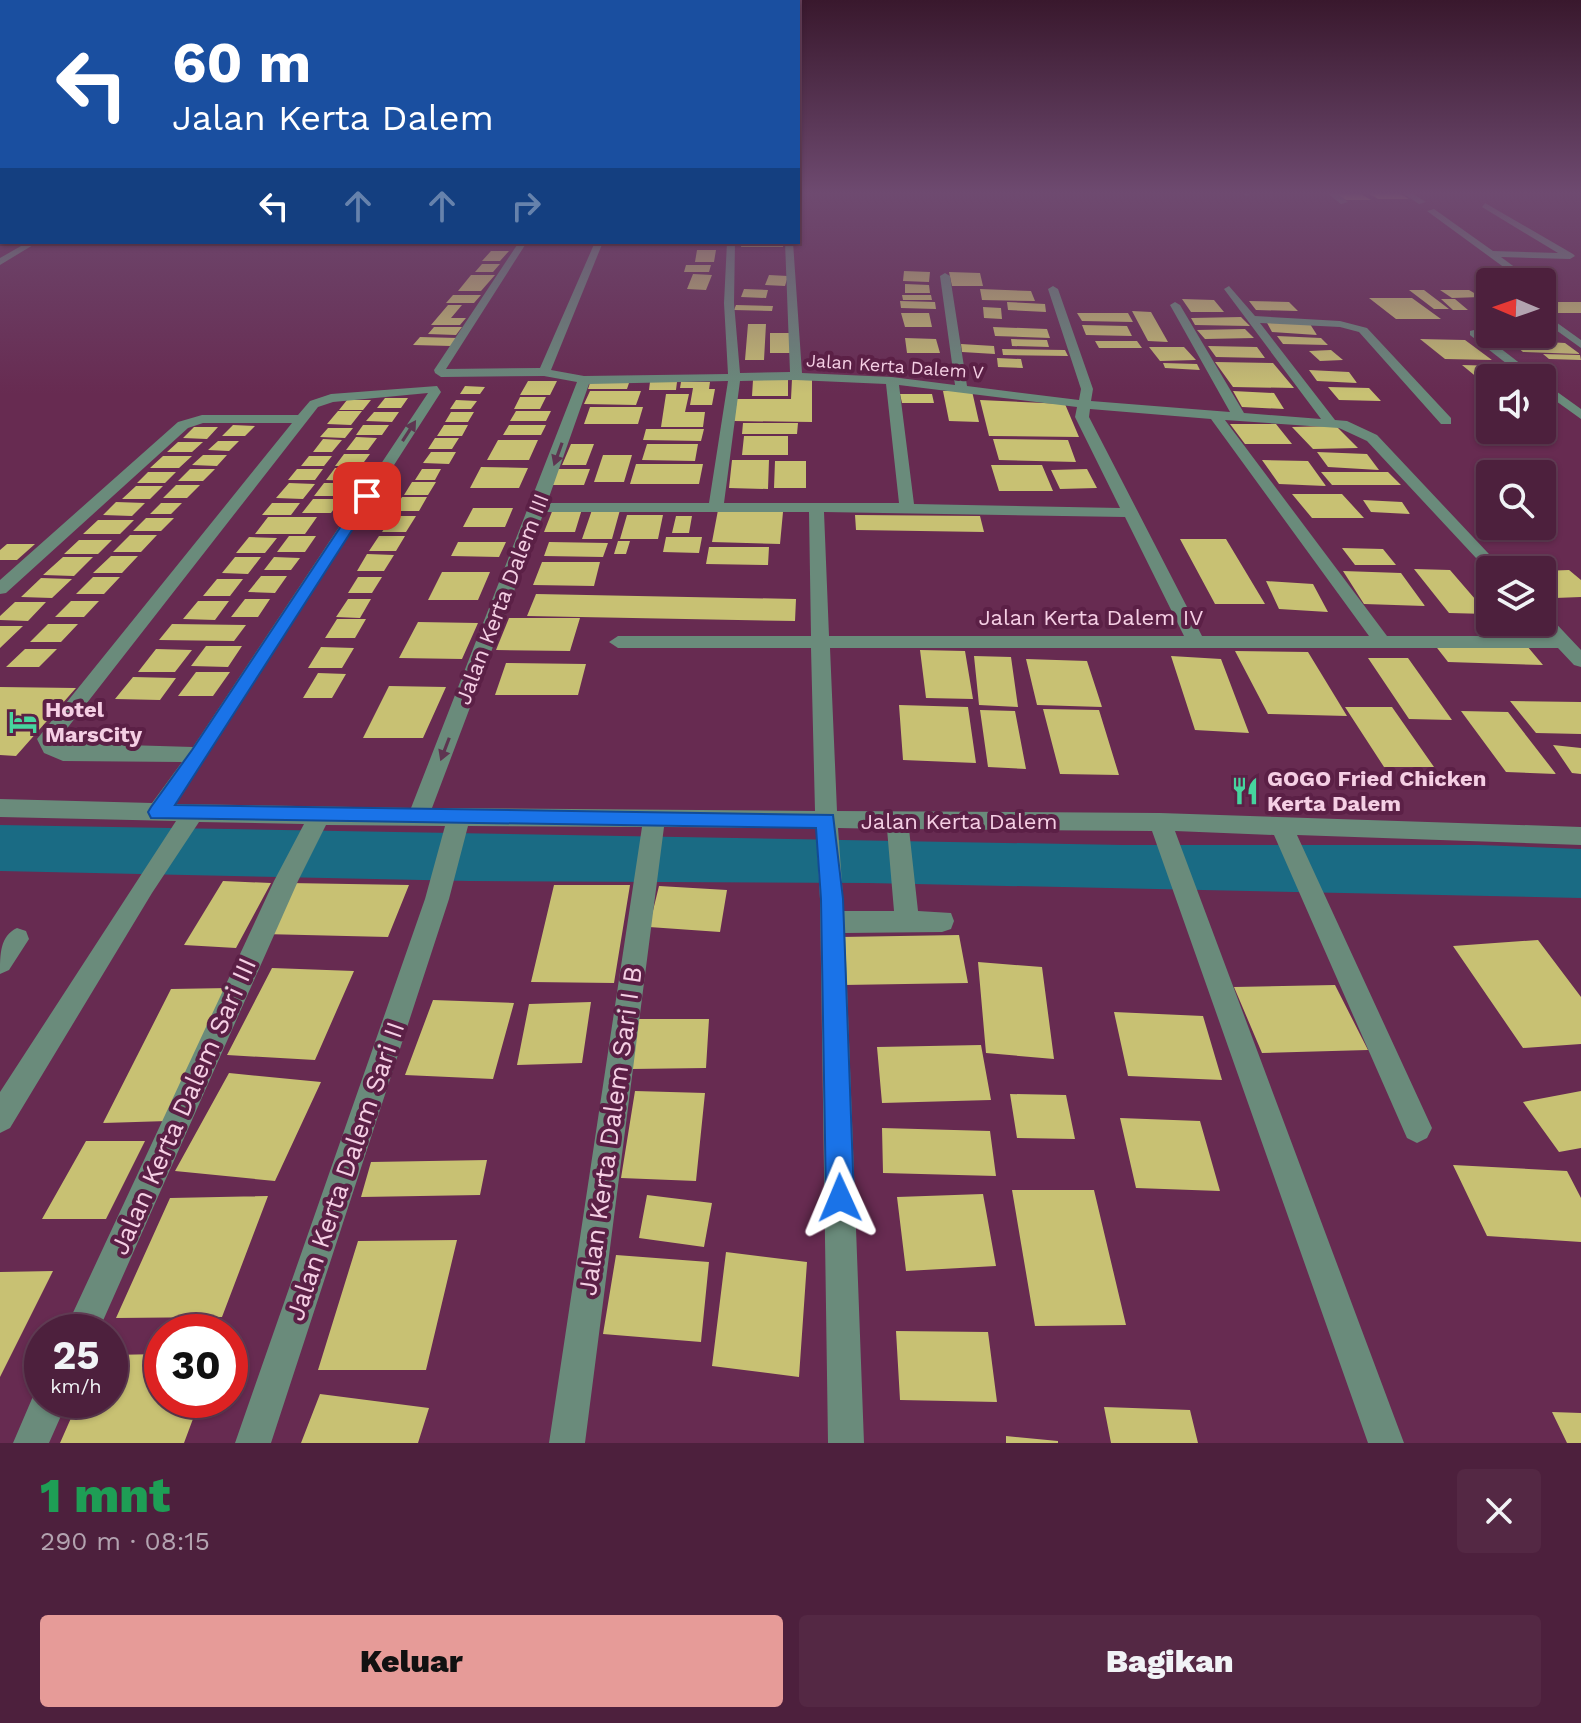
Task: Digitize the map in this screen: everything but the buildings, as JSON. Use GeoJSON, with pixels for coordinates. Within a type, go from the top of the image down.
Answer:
{"type":"FeatureCollection","features":[{"type":"Feature","properties":{"kind":"street","name":"Jalan Kerta Dalem V"},"geometry":{"type":"LineString","coordinates":[[512,259],[440,370],[441,373],[544,372],[584,380],[796,376],[892,381],[1083,403],[1338,423]]}},
{"type":"Feature","properties":{"kind":"street"},"geometry":{"type":"LineString","coordinates":[[544,372],[592,259]]}},
{"type":"Feature","properties":{"kind":"street"},"geometry":{"type":"LineString","coordinates":[[716,508],[734,378],[729,303],[730,259]]}},
{"type":"Feature","properties":{"kind":"street"},"geometry":{"type":"LineString","coordinates":[[790,259],[796,376]]}},
{"type":"Feature","properties":{"kind":"street"},"geometry":{"type":"LineString","coordinates":[[945,276],[961,387]]}},
{"type":"Feature","properties":{"kind":"street"},"geometry":{"type":"LineString","coordinates":[[1053,289],[1087,389],[1082,417],[1195,641]]}},
{"type":"Feature","properties":{"kind":"street"},"geometry":{"type":"LineString","coordinates":[[1229,289],[1338,423],[1372,438],[1483,556]]}},
{"type":"Feature","properties":{"kind":"street"},"geometry":{"type":"LineString","coordinates":[[1175,305],[1239,416]]}},
{"type":"Feature","properties":{"kind":"street"},"geometry":{"type":"LineString","coordinates":[[1251,319],[1340,324],[1363,330],[1446,421]]}},
{"type":"Feature","properties":{"kind":"street"},"geometry":{"type":"LineString","coordinates":[[1556,325],[1580,343]]}},
{"type":"Feature","properties":{"kind":"street"},"geometry":{"type":"LineString","coordinates":[[1474,333],[1515,364]]}},
{"type":"Feature","properties":{"kind":"street","name":"Jalan Kerta Dalem III"},"geometry":{"type":"LineString","coordinates":[[418,817],[584,380]]}},
{"type":"Feature","properties":{"kind":"street"},"geometry":{"type":"LineString","coordinates":[[892,381],[907,508]]}},
{"type":"Feature","properties":{"kind":"street"},"geometry":{"type":"LineString","coordinates":[[158,812],[199,755],[434,390],[321,399],[47,739],[51,748],[63,753],[199,755]]}},
{"type":"Feature","properties":{"kind":"street"},"geometry":{"type":"LineString","coordinates":[[1556,396],[1581,415]]}},
{"type":"Feature","properties":{"kind":"street"},"geometry":{"type":"LineString","coordinates":[[1215,415],[1383,643]]}},
{"type":"Feature","properties":{"kind":"street"},"geometry":{"type":"LineString","coordinates":[[0,589],[177,429],[202,419],[302,419]]}},
{"type":"Feature","properties":{"kind":"street"},"geometry":{"type":"LineString","coordinates":[[538,507],[907,508],[1129,513]]}},
{"type":"Feature","properties":{"kind":"street"},"geometry":{"type":"LineString","coordinates":[[816,508],[826,827],[832,910],[846,1443]]}},
{"type":"Feature","properties":{"kind":"street"},"geometry":{"type":"LineString","coordinates":[[1556,634],[1581,661]]}},
{"type":"Feature","properties":{"kind":"street","name":"Jalan Kerta Dalem IV"},"geometry":{"type":"LineString","coordinates":[[618,642],[822,646],[1195,641],[1563,642]]}},
{"type":"Feature","properties":{"kind":"street","name":"Jalan Kerta Dalem"},"geometry":{"type":"LineString","coordinates":[[0,808],[158,812],[192,817],[317,821],[418,817],[457,822],[1283,831],[1579,839]]}},
{"type":"Feature","properties":{"kind":"street"},"geometry":{"type":"LineString","coordinates":[[0,1118],[144,886],[192,817]]}},
{"type":"Feature","properties":{"kind":"street","name":"Jalan Kerta Dalem Sari III"},"geometry":{"type":"LineString","coordinates":[[89,1314],[286,881],[317,821]]}},
{"type":"Feature","properties":{"kind":"street","name":"Jalan Kerta Dalem Sari II"},"geometry":{"type":"LineString","coordinates":[[253,1443],[437,899],[457,822]]}},
{"type":"Feature","properties":{"kind":"street","name":"Jalan Kerta Dalem Sari I B"},"geometry":{"type":"LineString","coordinates":[[567,1443],[653,825]]}},
{"type":"Feature","properties":{"kind":"street"},"geometry":{"type":"LineString","coordinates":[[898,827],[906,914]]}},
{"type":"Feature","properties":{"kind":"street"},"geometry":{"type":"LineString","coordinates":[[1163,831],[1386,1443]]}},
{"type":"Feature","properties":{"kind":"street"},"geometry":{"type":"LineString","coordinates":[[1283,831],[1417,1128]]}},
{"type":"Feature","properties":{"kind":"street"},"geometry":{"type":"LineString","coordinates":[[832,910],[906,914],[942,921]]}},
{"type":"Feature","properties":{"kind":"street"},"geometry":{"type":"LineString","coordinates":[[0,962],[17,939]]}},
{"type":"Feature","properties":{"kind":"street"},"geometry":{"type":"LineString","coordinates":[[31,1443],[42,1418]]}},
{"type":"Feature","properties":{"kind":"water"},"geometry":{"type":"Polygon","coordinates":[[[0,825],[1123,845],[1479,845],[1581,849],[1581,898],[868,883],[470,881],[0,871],[0,825]]]}},
{"type":"Feature","properties":{"kind":"place","name":"Hotel MarsCity"},"geometry":{"type":"Point","coordinates":[23,722]}},
{"type":"Feature","properties":{"kind":"place","name":"GOGO Fried Chicken Kerta Dalem"},"geometry":{"type":"Point","coordinates":[1245,791]}},
{"type":"Feature","properties":{"kind":"route"},"geometry":{"type":"LineString","coordinates":[[367,496],[199,755],[158,812],[826,820],[832,899],[840,1198]]}}]}
